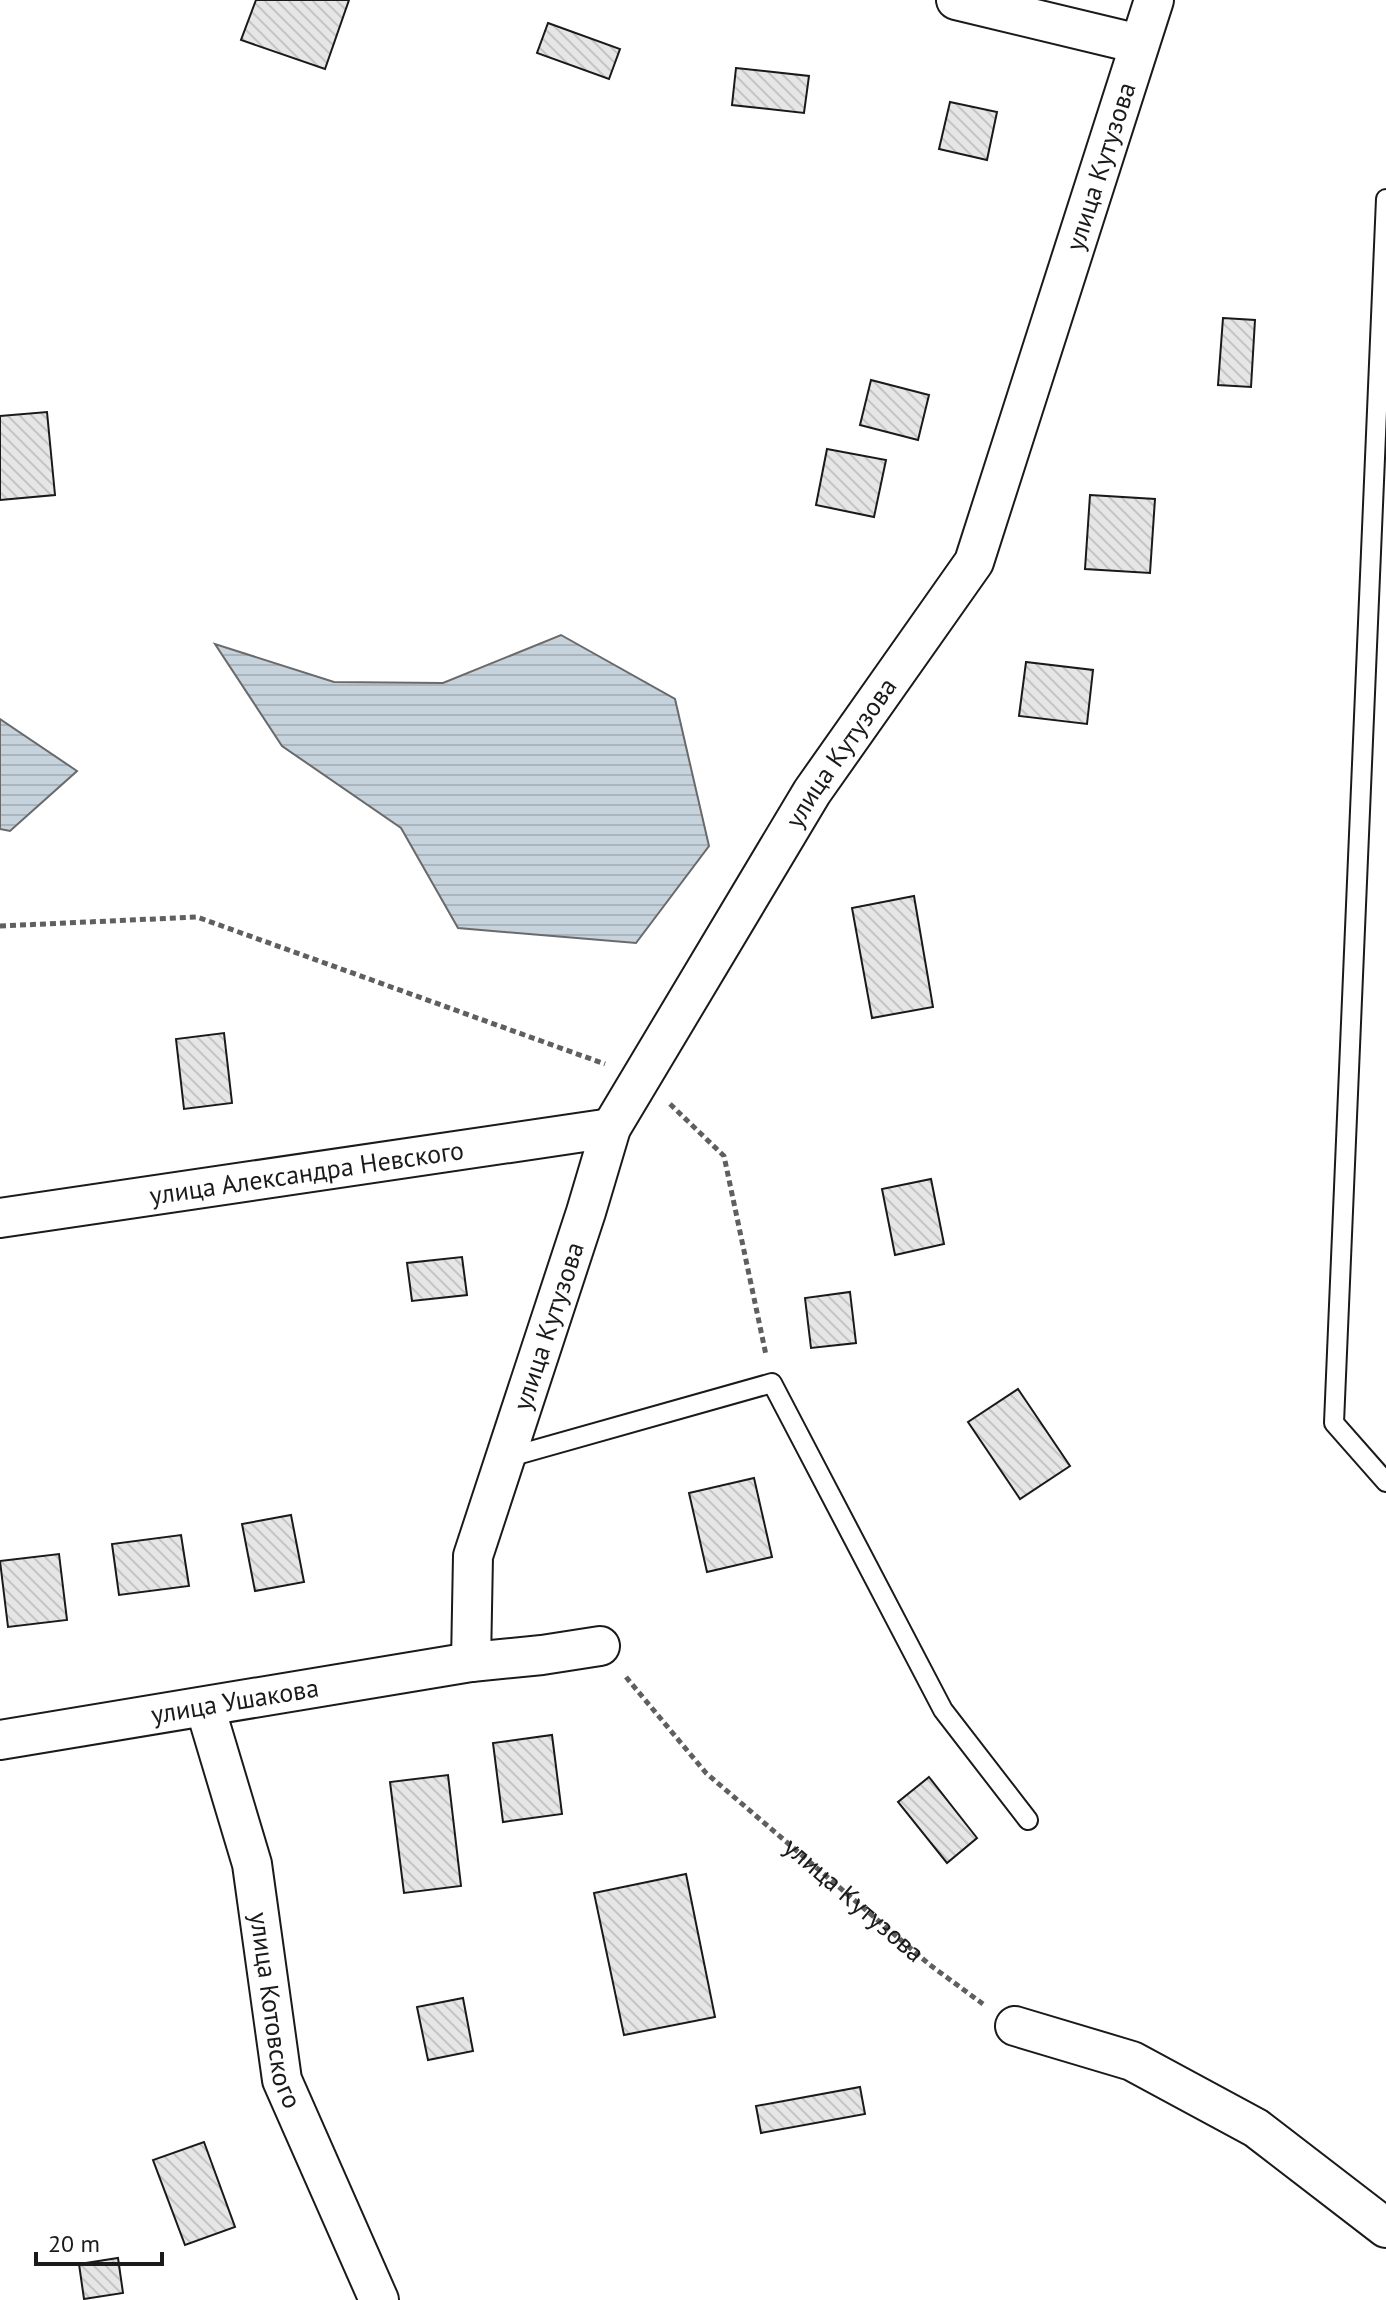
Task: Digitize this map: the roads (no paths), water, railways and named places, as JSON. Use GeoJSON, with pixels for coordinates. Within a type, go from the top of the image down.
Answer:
{"type":"FeatureCollection","features":[{"type":"Feature","properties":{"kind":"street"},"geometry":{"type":"LineString","coordinates":[[956,0],[1139,44]]}},
{"type":"Feature","properties":{"kind":"street","name":"улица Кутузова"},"geometry":{"type":"LineString","coordinates":[[471,1662],[473,1556],[611,1128],[812,792],[974,562],[1154,0]]}},
{"type":"Feature","properties":{"kind":"street","name":"улица Александра Невского"},"geometry":{"type":"LineString","coordinates":[[0,1218],[611,1128]]}},
{"type":"Feature","properties":{"kind":"street"},"geometry":{"type":"LineString","coordinates":[[471,1662],[600,1646]]}},
{"type":"Feature","properties":{"kind":"street","name":"улица Ушакова"},"geometry":{"type":"LineString","coordinates":[[0,1740],[471,1662]]}},
{"type":"Feature","properties":{"kind":"street","name":"улица Котовского"},"geometry":{"type":"LineString","coordinates":[[205,1707],[252,1864],[282,2080],[379,2300]]}},
{"type":"Feature","properties":{"kind":"street"},"geometry":{"type":"LineString","coordinates":[[1015,2026],[1132,2061],[1256,2128],[1386,2228]]}},
{"type":"Feature","properties":{"kind":"lane"},"geometry":{"type":"LineString","coordinates":[[1386,199],[1334,1423],[1386,1482]]}},
{"type":"Feature","properties":{"kind":"lane"},"geometry":{"type":"LineString","coordinates":[[506,1458],[772,1383],[943,1710],[1028,1820]]}}]}
